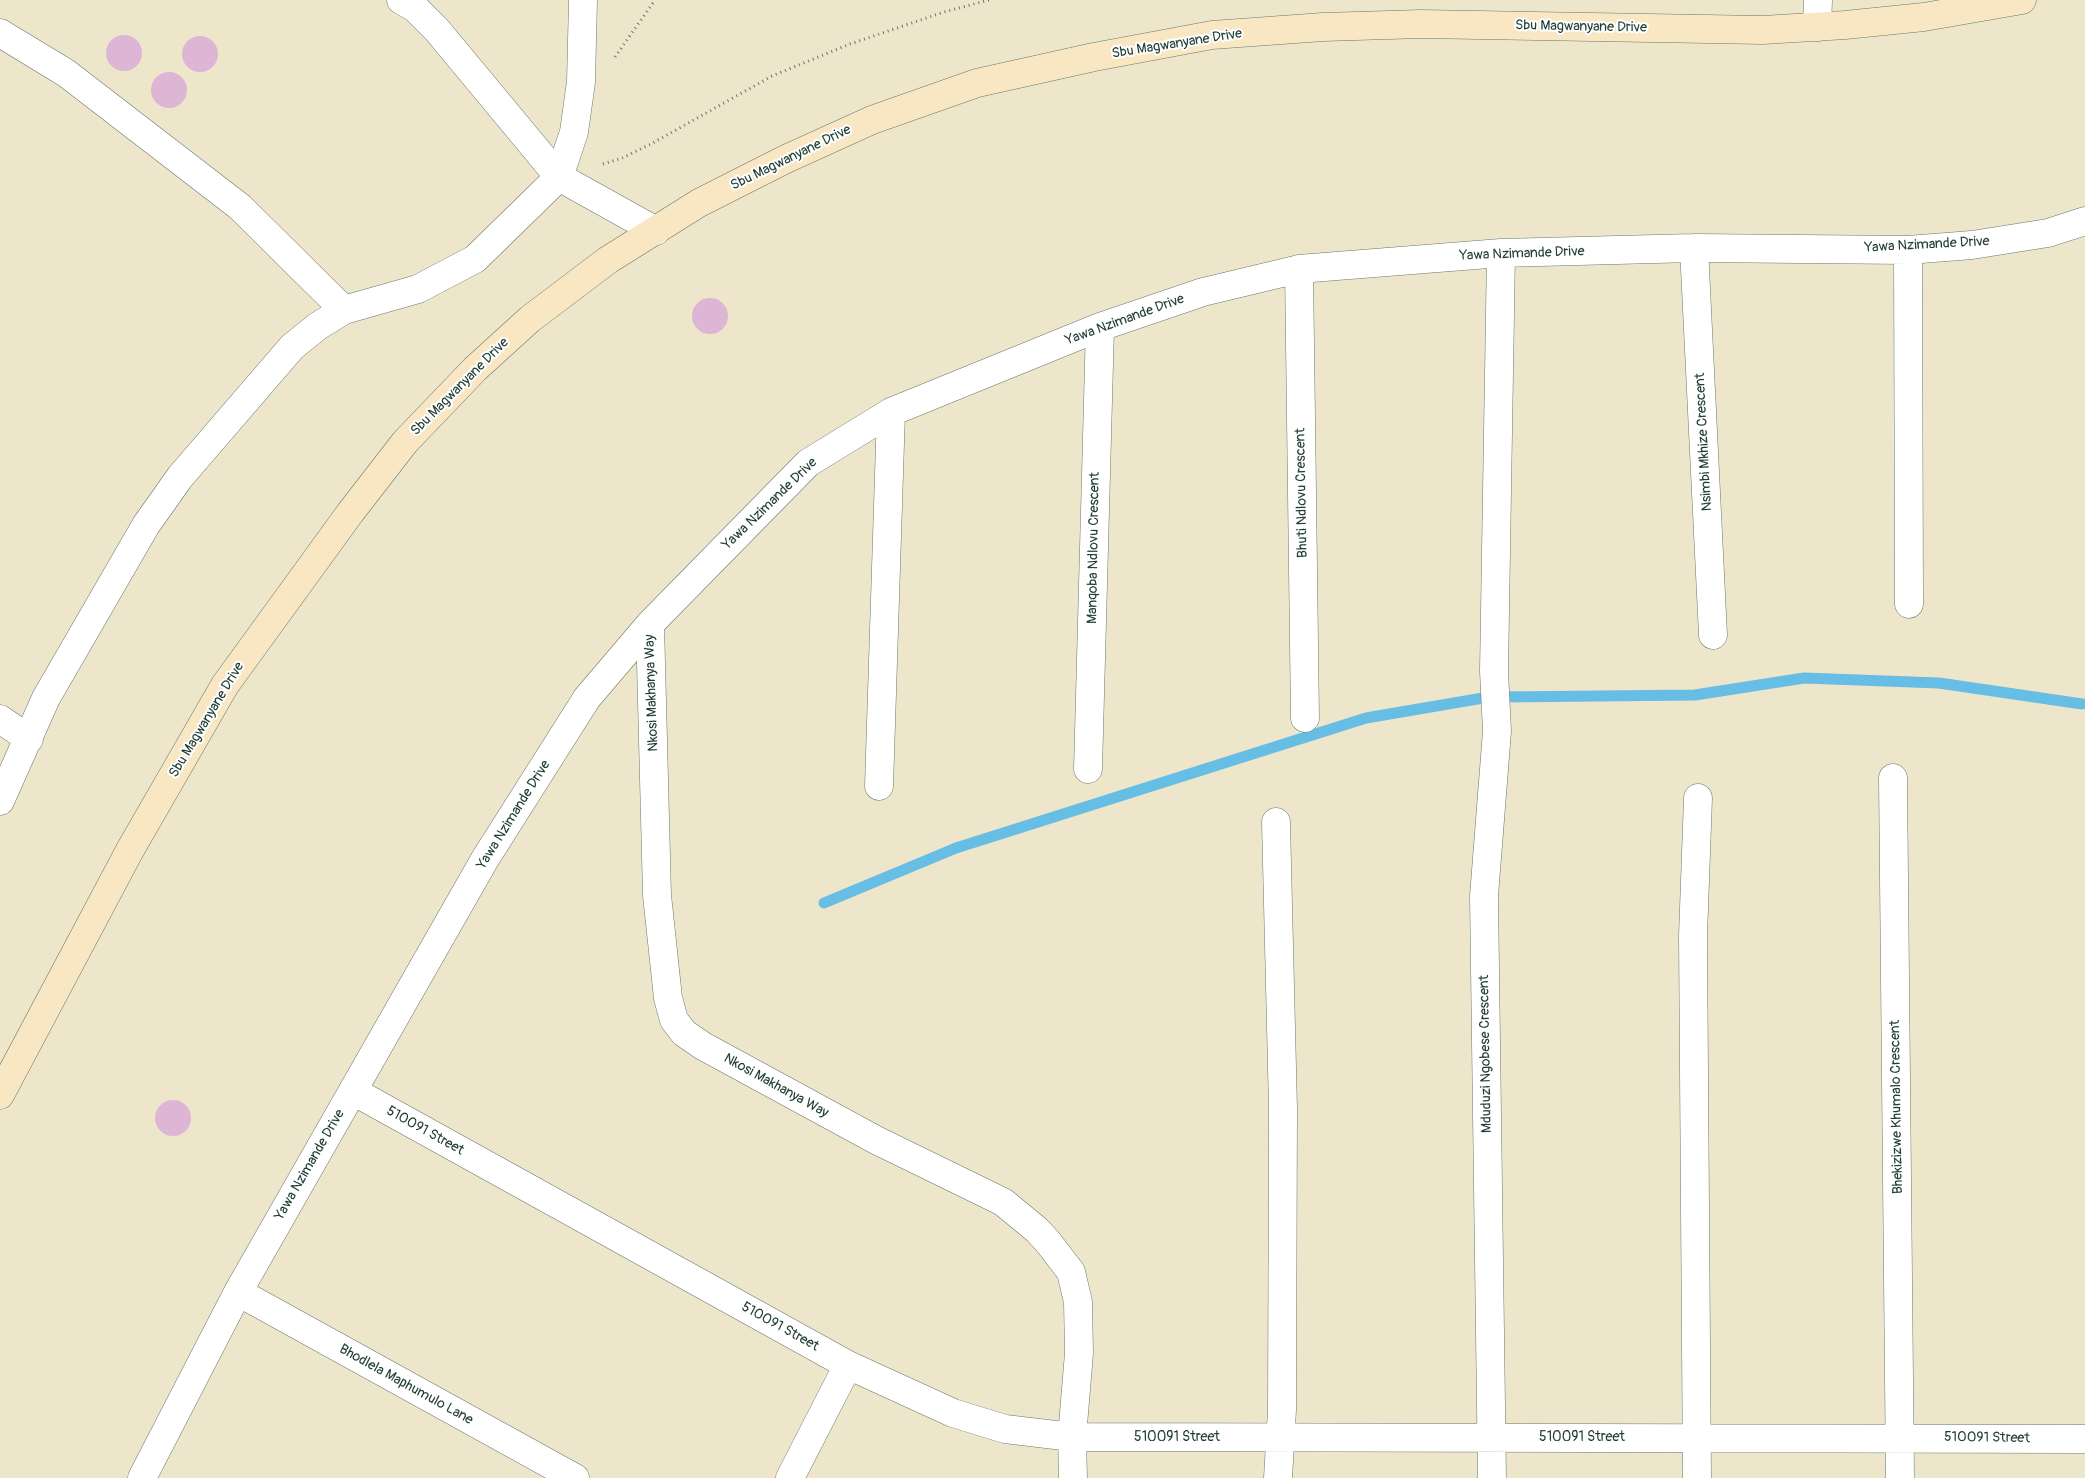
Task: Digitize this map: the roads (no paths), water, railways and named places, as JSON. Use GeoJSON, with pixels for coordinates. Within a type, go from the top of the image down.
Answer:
{"type":"FeatureCollection","features":[{"type":"Feature","properties":{"kind":"main road","name":"Sbu Magwanyane Drive"},"geometry":{"type":"LineString","coordinates":[[0,1095],[130,850],[225,685],[350,513],[405,442],[482,363],[530,318],[608,260],[700,204],[777,164],[876,118],[977,83],[1094,57],[1212,35],[1323,27],[1421,24],[1762,30],[1924,17],[2022,0]]}},
{"type":"Feature","properties":{"kind":"street"},"geometry":{"type":"LineString","coordinates":[[401,0],[415,8],[436,30],[559,177],[656,231]]}},
{"type":"Feature","properties":{"kind":"street"},"geometry":{"type":"LineString","coordinates":[[0,801],[46,698],[146,525],[180,477],[292,347],[318,326],[344,310],[418,289],[475,259],[559,177],[574,132],[580,82],[583,0]]}},
{"type":"Feature","properties":{"kind":"street"},"geometry":{"type":"LineString","coordinates":[[1817,27],[1818,0]]}},
{"type":"Feature","properties":{"kind":"street"},"geometry":{"type":"LineString","coordinates":[[0,33],[66,73],[240,207],[344,310]]}},
{"type":"Feature","properties":{"kind":"street","name":"Yawa Nzimande Drive"},"geometry":{"type":"LineString","coordinates":[[142,1478],[238,1292],[352,1091],[485,859],[587,698],[650,624],[808,463],[891,412],[1100,327],[1203,292],[1299,269],[1501,253],[1694,248],[1908,250],[1972,245],[2048,233],[2085,221]]}},
{"type":"Feature","properties":{"kind":"street","name":"Nsimbi Mkhize Crescent"},"geometry":{"type":"LineString","coordinates":[[1694,248],[1714,635]]}},
{"type":"Feature","properties":{"kind":"street"},"geometry":{"type":"LineString","coordinates":[[1908,250],[1909,604]]}},
{"type":"Feature","properties":{"kind":"street","name":"Mduduzi Ngobese Crescent"},"geometry":{"type":"LineString","coordinates":[[1492,1478],[1484,896],[1497,731],[1494,672],[1501,253]]}},
{"type":"Feature","properties":{"kind":"street","name":"Bhuti Ndlovu Crescent"},"geometry":{"type":"LineString","coordinates":[[1299,269],[1304,718]]}},
{"type":"Feature","properties":{"kind":"street","name":"Manqoba Ndlovu Crescent"},"geometry":{"type":"LineString","coordinates":[[1088,769],[1100,327]]}},
{"type":"Feature","properties":{"kind":"street"},"geometry":{"type":"LineString","coordinates":[[879,786],[891,412]]}},
{"type":"Feature","properties":{"kind":"street","name":"Nkosi Makhanya Way"},"geometry":{"type":"LineString","coordinates":[[650,624],[657,895],[668,998],[674,1020],[684,1033],[703,1046],[876,1140],[1003,1202],[1038,1230],[1071,1272],[1078,1302],[1079,1353],[1072,1437],[1073,1478]]}},
{"type":"Feature","properties":{"kind":"street"},"geometry":{"type":"LineString","coordinates":[[0,718],[29,738]]}},
{"type":"Feature","properties":{"kind":"street","name":"Bhekizizwe Khumalo Crescent"},"geometry":{"type":"LineString","coordinates":[[1893,778],[1900,1478]]}},
{"type":"Feature","properties":{"kind":"street"},"geometry":{"type":"LineString","coordinates":[[1697,1478],[1693,936],[1698,798]]}},
{"type":"Feature","properties":{"kind":"street"},"geometry":{"type":"LineString","coordinates":[[1276,822],[1283,1110],[1282,1410],[1278,1478]]}},
{"type":"Feature","properties":{"kind":"street","name":"510091 Street"},"geometry":{"type":"LineString","coordinates":[[352,1091],[848,1365],[954,1413],[1005,1429],[1072,1437],[1900,1437],[2085,1439]]}},
{"type":"Feature","properties":{"kind":"street","name":"Bhodlela Maphumulo Lane"},"geometry":{"type":"LineString","coordinates":[[238,1292],[575,1478]]}},
{"type":"Feature","properties":{"kind":"street"},"geometry":{"type":"LineString","coordinates":[[790,1478],[848,1365]]}},
{"type":"Feature","properties":{"kind":"waterway"},"geometry":{"type":"LineString","coordinates":[[1503,697],[1695,695],[1804,678],[1939,683],[2082,704]]}},
{"type":"Feature","properties":{"kind":"waterway"},"geometry":{"type":"LineString","coordinates":[[824,903],[956,848],[1366,718],[1489,697]]}}]}
